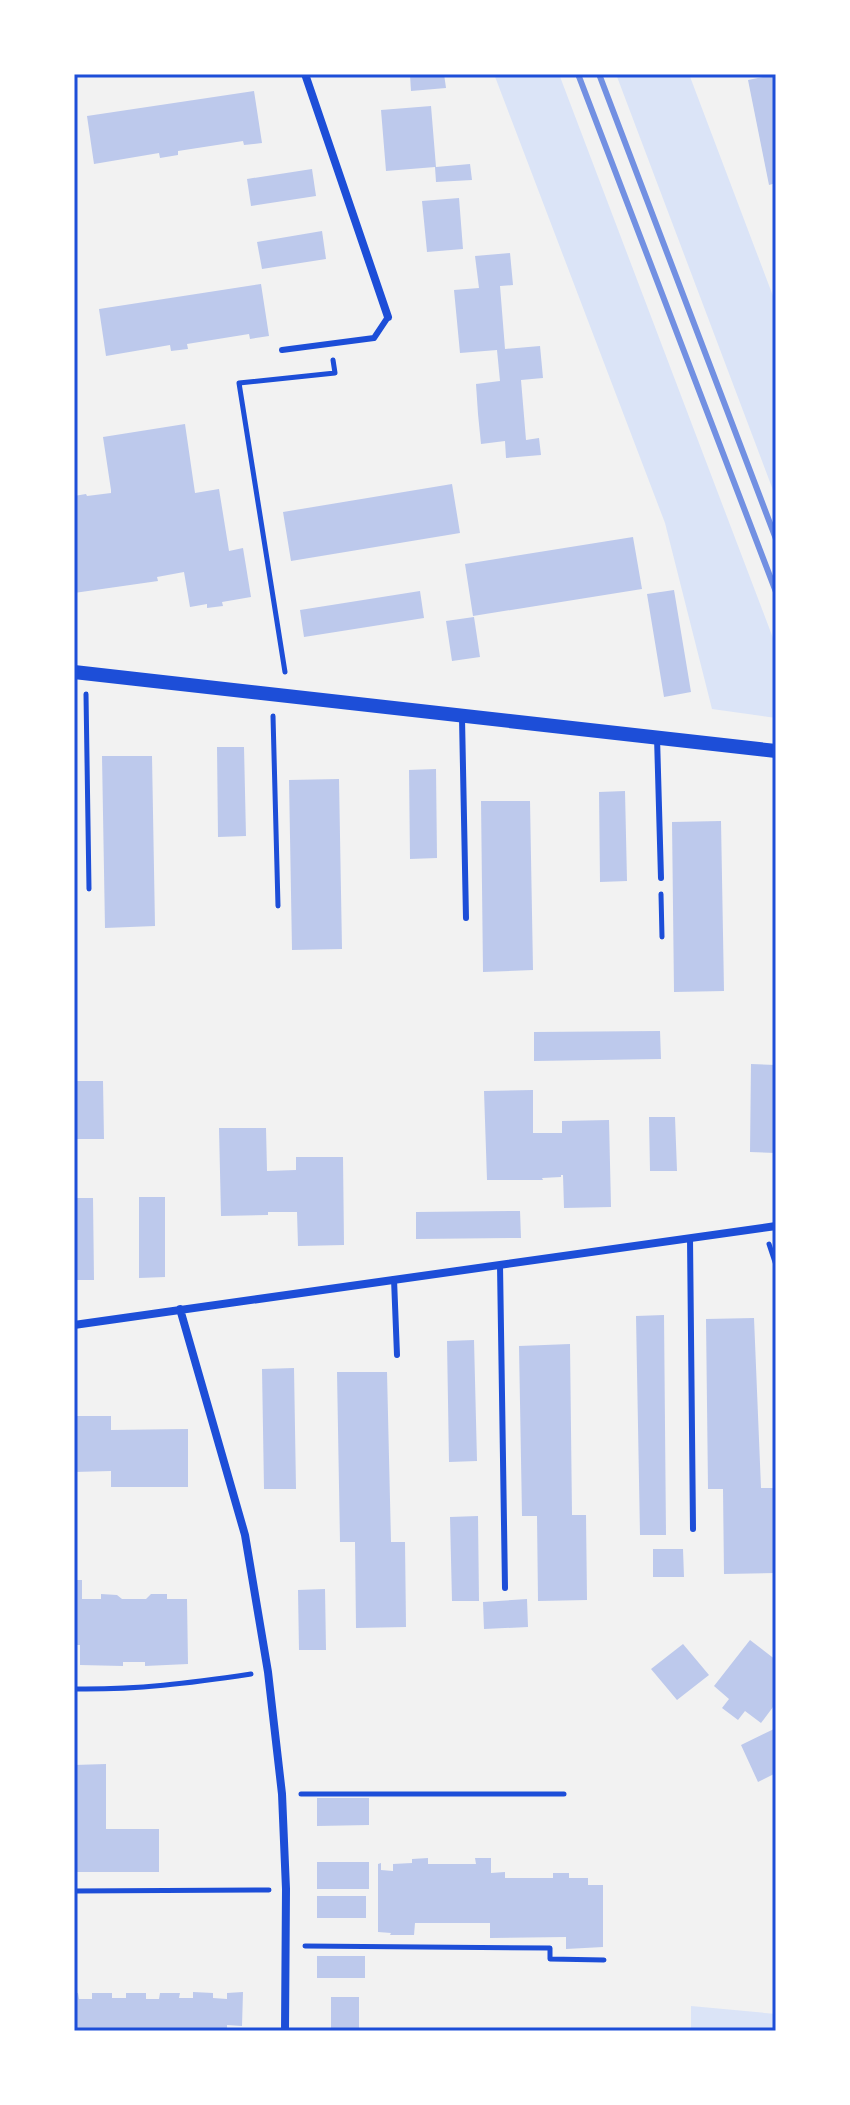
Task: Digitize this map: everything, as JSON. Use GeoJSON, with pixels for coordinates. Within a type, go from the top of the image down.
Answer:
{"type":"FeatureCollection","features":[{"type":"Feature","properties":{"kind":"street"},"geometry":{"type":"LineString","coordinates":[[305,74],[388,317]]}},
{"type":"Feature","properties":{"kind":"street"},"geometry":{"type":"LineString","coordinates":[[80,672],[776,751]]}},
{"type":"Feature","properties":{"kind":"street"},"geometry":{"type":"LineString","coordinates":[[74,1325],[776,1226]]}},
{"type":"Feature","properties":{"kind":"street"},"geometry":{"type":"LineString","coordinates":[[180,1309],[245,1535],[268,1672],[282,1794],[286,1889],[285,2031]]}},
{"type":"Feature","properties":{"kind":"lane"},"geometry":{"type":"LineString","coordinates":[[282,350],[374,338],[388,317]]}},
{"type":"Feature","properties":{"kind":"lane"},"geometry":{"type":"LineString","coordinates":[[462,716],[466,918]]}},
{"type":"Feature","properties":{"kind":"lane"},"geometry":{"type":"LineString","coordinates":[[657,737],[661,878]]}},
{"type":"Feature","properties":{"kind":"lane"},"geometry":{"type":"LineString","coordinates":[[690,1238],[693,1529]]}},
{"type":"Feature","properties":{"kind":"lane"},"geometry":{"type":"LineString","coordinates":[[500,1265],[505,1588]]}},
{"type":"Feature","properties":{"kind":"lane"},"geometry":{"type":"LineString","coordinates":[[394,1279],[397,1355]]}},
{"type":"Feature","properties":{"kind":"path"},"geometry":{"type":"LineString","coordinates":[[289,696],[239,383],[335,373],[331,344]]}},
{"type":"Feature","properties":{"kind":"path"},"geometry":{"type":"LineString","coordinates":[[80,672],[89,889]]}},
{"type":"Feature","properties":{"kind":"path"},"geometry":{"type":"LineString","coordinates":[[273,694],[278,906]]}},
{"type":"Feature","properties":{"kind":"path"},"geometry":{"type":"LineString","coordinates":[[661,878],[662,937]]}},
{"type":"Feature","properties":{"kind":"path"},"geometry":{"type":"LineString","coordinates":[[74,1689],[162,1687],[268,1672]]}},
{"type":"Feature","properties":{"kind":"path"},"geometry":{"type":"LineString","coordinates":[[282,1794],[564,1794]]}},
{"type":"Feature","properties":{"kind":"path"},"geometry":{"type":"LineString","coordinates":[[74,1891],[286,1889]]}},
{"type":"Feature","properties":{"kind":"path"},"geometry":{"type":"LineString","coordinates":[[285,1946],[550,1948],[550,1959],[604,1960]]}},
{"type":"Feature","properties":{"kind":"shaded area"},"geometry":{"type":"Polygon","coordinates":[[[494,74],[559,74],[776,646],[776,718],[712,709],[665,523],[494,74]]]}},
{"type":"Feature","properties":{"kind":"shaded area"},"geometry":{"type":"Polygon","coordinates":[[[616,74],[689,74],[776,304],[776,498],[616,74]]]}},
{"type":"Feature","properties":{"kind":"shaded area"},"geometry":{"type":"Polygon","coordinates":[[[691,2006],[776,2014],[776,2031],[691,2031],[691,2006]]]}},
{"type":"Feature","properties":{"kind":"building"},"geometry":{"type":"Polygon","coordinates":[[[444,74],[446,88],[411,91],[410,75],[444,74]]]}},
{"type":"Feature","properties":{"kind":"building"},"geometry":{"type":"Polygon","coordinates":[[[776,74],[776,183],[769,185],[748,80],[776,74]]]}},
{"type":"Feature","properties":{"kind":"building"},"geometry":{"type":"Polygon","coordinates":[[[254,91],[262,143],[244,145],[243,141],[178,151],[178,155],[160,158],[159,153],[94,164],[87,116],[254,91]]]}},
{"type":"Feature","properties":{"kind":"building"},"geometry":{"type":"Polygon","coordinates":[[[431,106],[436,167],[470,164],[472,180],[436,182],[435,167],[386,171],[381,110],[431,106]]]}},
{"type":"Feature","properties":{"kind":"building"},"geometry":{"type":"Polygon","coordinates":[[[312,169],[316,196],[251,206],[247,179],[312,169]]]}},
{"type":"Feature","properties":{"kind":"building"},"geometry":{"type":"Polygon","coordinates":[[[459,198],[463,249],[427,252],[422,201],[459,198]]]}},
{"type":"Feature","properties":{"kind":"building"},"geometry":{"type":"Polygon","coordinates":[[[322,231],[326,259],[262,269],[257,242],[322,231]]]}},
{"type":"Feature","properties":{"kind":"building"},"geometry":{"type":"Polygon","coordinates":[[[510,253],[513,285],[500,286],[505,349],[540,346],[543,378],[521,380],[526,440],[539,438],[541,455],[506,458],[505,441],[481,444],[478,414],[476,384],[500,381],[497,350],[460,353],[454,290],[479,288],[475,256],[510,253]]]}},
{"type":"Feature","properties":{"kind":"building"},"geometry":{"type":"Polygon","coordinates":[[[261,284],[269,336],[250,339],[249,334],[187,344],[188,349],[171,351],[170,345],[106,356],[99,309],[261,284]]]}},
{"type":"Feature","properties":{"kind":"building"},"geometry":{"type":"Polygon","coordinates":[[[185,424],[195,493],[219,489],[229,551],[243,548],[251,597],[222,602],[223,606],[207,608],[207,604],[190,607],[184,572],[157,577],[158,581],[74,593],[74,496],[111,493],[103,437],[185,424]]]}},
{"type":"Feature","properties":{"kind":"building"},"geometry":{"type":"Polygon","coordinates":[[[452,484],[460,533],[291,561],[283,512],[452,484]]]}},
{"type":"Feature","properties":{"kind":"building"},"geometry":{"type":"Polygon","coordinates":[[[633,537],[642,589],[473,616],[465,564],[633,537]]]}},
{"type":"Feature","properties":{"kind":"building"},"geometry":{"type":"Polygon","coordinates":[[[674,590],[691,692],[664,697],[647,594],[674,590]]]}},
{"type":"Feature","properties":{"kind":"building"},"geometry":{"type":"Polygon","coordinates":[[[420,591],[424,618],[304,637],[300,610],[420,591]]]}},
{"type":"Feature","properties":{"kind":"building"},"geometry":{"type":"Polygon","coordinates":[[[474,617],[480,657],[452,661],[446,621],[474,617]]]}},
{"type":"Feature","properties":{"kind":"building"},"geometry":{"type":"Polygon","coordinates":[[[217,747],[244,747],[246,836],[218,837],[217,747]]]}},
{"type":"Feature","properties":{"kind":"building"},"geometry":{"type":"Polygon","coordinates":[[[102,756],[152,756],[155,926],[105,928],[102,756]]]}},
{"type":"Feature","properties":{"kind":"building"},"geometry":{"type":"Polygon","coordinates":[[[436,769],[437,858],[410,859],[409,770],[436,769]]]}},
{"type":"Feature","properties":{"kind":"building"},"geometry":{"type":"Polygon","coordinates":[[[339,779],[342,949],[292,950],[289,780],[339,779]]]}},
{"type":"Feature","properties":{"kind":"building"},"geometry":{"type":"Polygon","coordinates":[[[625,791],[627,881],[600,882],[599,792],[625,791]]]}},
{"type":"Feature","properties":{"kind":"building"},"geometry":{"type":"Polygon","coordinates":[[[481,801],[530,801],[533,970],[483,972],[481,801]]]}},
{"type":"Feature","properties":{"kind":"building"},"geometry":{"type":"Polygon","coordinates":[[[721,821],[724,991],[674,992],[672,822],[721,821]]]}},
{"type":"Feature","properties":{"kind":"building"},"geometry":{"type":"Polygon","coordinates":[[[660,1031],[661,1059],[534,1061],[534,1032],[660,1031]]]}},
{"type":"Feature","properties":{"kind":"building"},"geometry":{"type":"Polygon","coordinates":[[[751,1064],[776,1065],[776,1153],[750,1152],[751,1064]]]}},
{"type":"Feature","properties":{"kind":"building"},"geometry":{"type":"Polygon","coordinates":[[[74,1081],[103,1081],[104,1139],[74,1139],[74,1081]]]}},
{"type":"Feature","properties":{"kind":"building"},"geometry":{"type":"Polygon","coordinates":[[[533,1090],[533,1133],[562,1133],[562,1121],[609,1120],[611,1207],[564,1208],[563,1175],[543,1180],[487,1180],[484,1091],[533,1090]]]}},
{"type":"Feature","properties":{"kind":"building"},"geometry":{"type":"Polygon","coordinates":[[[649,1117],[675,1117],[677,1171],[650,1171],[649,1117]]]}},
{"type":"Feature","properties":{"kind":"building"},"geometry":{"type":"Polygon","coordinates":[[[219,1128],[266,1128],[267,1171],[296,1170],[296,1157],[343,1157],[344,1245],[298,1246],[297,1212],[221,1216],[219,1128]]]}},
{"type":"Feature","properties":{"kind":"building"},"geometry":{"type":"Polygon","coordinates":[[[139,1197],[165,1197],[165,1277],[139,1278],[139,1197]]]}},
{"type":"Feature","properties":{"kind":"building"},"geometry":{"type":"Polygon","coordinates":[[[74,1198],[93,1198],[94,1280],[74,1280],[74,1198]]]}},
{"type":"Feature","properties":{"kind":"building"},"geometry":{"type":"Polygon","coordinates":[[[520,1211],[521,1238],[416,1239],[416,1212],[520,1211]]]}},
{"type":"Feature","properties":{"kind":"building"},"geometry":{"type":"Polygon","coordinates":[[[664,1315],[666,1535],[640,1535],[636,1316],[664,1315]]]}},
{"type":"Feature","properties":{"kind":"building"},"geometry":{"type":"Polygon","coordinates":[[[754,1318],[761,1488],[775,1488],[776,1573],[724,1574],[723,1489],[708,1489],[706,1319],[754,1318]]]}},
{"type":"Feature","properties":{"kind":"building"},"geometry":{"type":"Polygon","coordinates":[[[474,1340],[477,1461],[449,1462],[447,1341],[474,1340]]]}},
{"type":"Feature","properties":{"kind":"building"},"geometry":{"type":"Polygon","coordinates":[[[570,1344],[572,1515],[586,1515],[587,1600],[538,1601],[537,1516],[522,1516],[519,1346],[570,1344]]]}},
{"type":"Feature","properties":{"kind":"building"},"geometry":{"type":"Polygon","coordinates":[[[294,1368],[296,1489],[264,1489],[262,1369],[294,1368]]]}},
{"type":"Feature","properties":{"kind":"building"},"geometry":{"type":"Polygon","coordinates":[[[337,1372],[387,1372],[391,1542],[405,1542],[406,1627],[356,1628],[355,1542],[340,1542],[337,1372]]]}},
{"type":"Feature","properties":{"kind":"building"},"geometry":{"type":"Polygon","coordinates":[[[74,1416],[111,1416],[111,1430],[188,1429],[188,1487],[111,1487],[111,1471],[74,1472],[74,1416]]]}},
{"type":"Feature","properties":{"kind":"building"},"geometry":{"type":"Polygon","coordinates":[[[478,1516],[479,1601],[452,1601],[450,1517],[478,1516]]]}},
{"type":"Feature","properties":{"kind":"building"},"geometry":{"type":"Polygon","coordinates":[[[653,1549],[683,1549],[684,1577],[653,1577],[653,1549]]]}},
{"type":"Feature","properties":{"kind":"building"},"geometry":{"type":"Polygon","coordinates":[[[74,1580],[82,1580],[82,1599],[101,1599],[101,1594],[117,1595],[122,1599],[146,1599],[151,1594],[167,1594],[167,1599],[187,1599],[188,1664],[145,1666],[145,1662],[123,1662],[123,1666],[80,1665],[80,1645],[74,1645],[74,1580]]]}},
{"type":"Feature","properties":{"kind":"building"},"geometry":{"type":"Polygon","coordinates":[[[325,1589],[326,1650],[299,1650],[298,1590],[325,1589]]]}},
{"type":"Feature","properties":{"kind":"building"},"geometry":{"type":"Polygon","coordinates":[[[527,1599],[528,1627],[484,1629],[483,1602],[527,1599]]]}},
{"type":"Feature","properties":{"kind":"building"},"geometry":{"type":"Polygon","coordinates":[[[750,1640],[776,1660],[776,1703],[761,1723],[745,1711],[738,1720],[722,1708],[729,1699],[714,1686],[750,1640]]]}},
{"type":"Feature","properties":{"kind":"building"},"geometry":{"type":"Polygon","coordinates":[[[683,1644],[709,1675],[677,1700],[651,1669],[683,1644]]]}},
{"type":"Feature","properties":{"kind":"building"},"geometry":{"type":"Polygon","coordinates":[[[776,1728],[776,1773],[758,1782],[741,1745],[776,1728]]]}},
{"type":"Feature","properties":{"kind":"building"},"geometry":{"type":"Polygon","coordinates":[[[106,1764],[106,1829],[159,1829],[159,1872],[74,1872],[74,1765],[106,1764]]]}},
{"type":"Feature","properties":{"kind":"building"},"geometry":{"type":"Polygon","coordinates":[[[317,1798],[369,1798],[369,1825],[317,1826],[317,1798]]]}},
{"type":"Feature","properties":{"kind":"building"},"geometry":{"type":"Polygon","coordinates":[[[428,1858],[428,1864],[476,1864],[475,1858],[491,1858],[491,1873],[505,1872],[505,1878],[553,1878],[553,1873],[569,1873],[569,1878],[588,1878],[588,1885],[603,1885],[603,1947],[566,1949],[566,1937],[490,1938],[490,1923],[415,1923],[414,1935],[378,1932],[378,1864],[381,1863],[381,1870],[393,1871],[393,1864],[428,1858]]]}},
{"type":"Feature","properties":{"kind":"building"},"geometry":{"type":"Polygon","coordinates":[[[317,1862],[369,1862],[369,1889],[317,1889],[317,1862]]]}},
{"type":"Feature","properties":{"kind":"building"},"geometry":{"type":"Polygon","coordinates":[[[317,1896],[366,1896],[366,1918],[317,1918],[317,1896]]]}},
{"type":"Feature","properties":{"kind":"building"},"geometry":{"type":"Polygon","coordinates":[[[317,1956],[365,1956],[365,1978],[317,1978],[317,1956]]]}},
{"type":"Feature","properties":{"kind":"building"},"geometry":{"type":"Polygon","coordinates":[[[193,1992],[213,1993],[213,1998],[227,1999],[227,1993],[243,1992],[242,2026],[227,2025],[227,2031],[74,2031],[74,1993],[78,1993],[79,1999],[92,1999],[92,1993],[112,1993],[112,1998],[126,1998],[126,1993],[146,1993],[146,1999],[159,1999],[160,1993],[180,1993],[179,1998],[193,1998],[193,1992]]]}},
{"type":"Feature","properties":{"kind":"building"},"geometry":{"type":"Polygon","coordinates":[[[331,1997],[359,1997],[359,2031],[331,2031],[331,1997]]]}},
{"type":"Feature","properties":{"kind":"railway"},"geometry":{"type":"LineString","coordinates":[[578,74],[776,592]]}},
{"type":"Feature","properties":{"kind":"railway"},"geometry":{"type":"LineString","coordinates":[[599,74],[776,539]]}}]}
